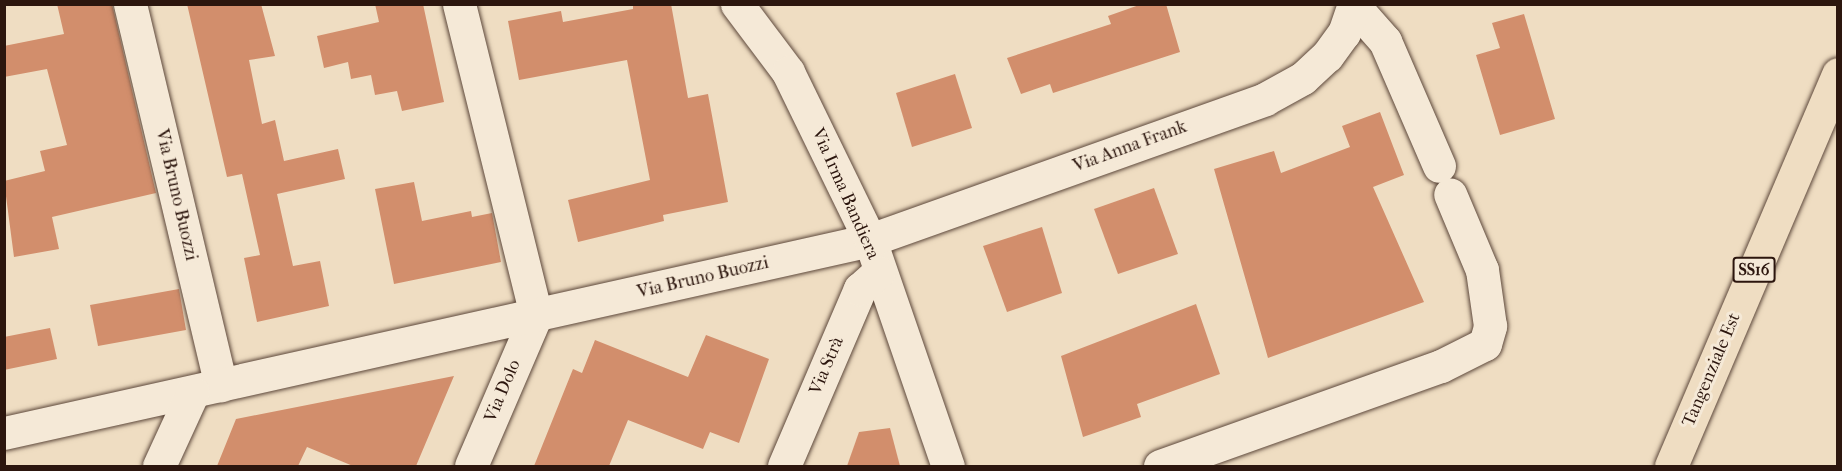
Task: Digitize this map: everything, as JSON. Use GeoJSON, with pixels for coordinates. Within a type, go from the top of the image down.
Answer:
{"type":"FeatureCollection","features":[{"type":"Feature","properties":{"kind":"main road","name":"Tangenziale Est"},"geometry":{"type":"LineString","coordinates":[[1671,466],[1838,74]]}},
{"type":"Feature","properties":{"kind":"street","name":"Via Bruno Buozzi"},"geometry":{"type":"LineString","coordinates":[[130,4],[207,388]]}},
{"type":"Feature","properties":{"kind":"street"},"geometry":{"type":"LineString","coordinates":[[459,4],[536,315]]}},
{"type":"Feature","properties":{"kind":"street","name":"Via Irma Bandiera"},"geometry":{"type":"LineString","coordinates":[[737,4],[788,72],[870,240],[879,272],[948,466]]}},
{"type":"Feature","properties":{"kind":"street","name":"Via Anna Frank"},"geometry":{"type":"LineString","coordinates":[[870,240],[1265,99],[1302,78],[1327,56],[1344,33],[1354,5],[1385,41],[1482,270],[1490,326],[1485,344],[1441,366],[1160,466]]}},
{"type":"Feature","properties":{"kind":"street","name":"Via Bruno Buozzi"},"geometry":{"type":"LineString","coordinates":[[4,433],[870,240]]}},
{"type":"Feature","properties":{"kind":"street","name":"Via Strà"},"geometry":{"type":"LineString","coordinates":[[784,466],[860,289],[879,272]]}},
{"type":"Feature","properties":{"kind":"street","name":"Via Dolo"},"geometry":{"type":"LineString","coordinates":[[471,466],[536,315]]}},
{"type":"Feature","properties":{"kind":"street"},"geometry":{"type":"LineString","coordinates":[[159,466],[207,388]]}},
{"type":"Feature","properties":{"kind":"building"},"geometry":{"type":"Polygon","coordinates":[[[57,4],[112,4],[156,193],[52,217],[59,249],[14,257],[4,181],[45,171],[40,151],[67,145],[47,69],[4,77],[4,46],[64,34],[57,4]]]}},
{"type":"Feature","properties":{"kind":"building"},"geometry":{"type":"Polygon","coordinates":[[[187,4],[261,4],[275,56],[249,60],[262,124],[275,120],[284,161],[338,149],[345,179],[277,194],[293,266],[320,261],[329,306],[257,322],[244,258],[260,255],[242,174],[227,177],[187,4]]]}},
{"type":"Feature","properties":{"kind":"building"},"geometry":{"type":"Polygon","coordinates":[[[375,4],[423,4],[444,102],[402,111],[397,91],[375,95],[371,75],[351,79],[348,62],[324,68],[317,36],[379,22],[375,4]]]}},
{"type":"Feature","properties":{"kind":"building"},"geometry":{"type":"Polygon","coordinates":[[[633,4],[671,4],[688,98],[708,94],[728,202],[663,215],[664,221],[578,242],[568,200],[650,180],[627,60],[519,80],[508,21],[561,11],[563,22],[633,9],[633,4]]]}},
{"type":"Feature","properties":{"kind":"building"},"geometry":{"type":"Polygon","coordinates":[[[1142,4],[1166,4],[1180,52],[1053,93],[1050,84],[1021,94],[1007,58],[1111,24],[1108,16],[1142,4]]]}},
{"type":"Feature","properties":{"kind":"building"},"geometry":{"type":"Polygon","coordinates":[[[1524,14],[1555,119],[1500,135],[1476,55],[1500,48],[1492,23],[1524,14]]]}},
{"type":"Feature","properties":{"kind":"building"},"geometry":{"type":"Polygon","coordinates":[[[955,74],[972,128],[912,147],[896,93],[955,74]]]}},
{"type":"Feature","properties":{"kind":"building"},"geometry":{"type":"Polygon","coordinates":[[[1380,112],[1404,175],[1373,187],[1424,302],[1268,358],[1214,169],[1274,151],[1281,173],[1350,147],[1342,126],[1380,112]]]}},
{"type":"Feature","properties":{"kind":"building"},"geometry":{"type":"Polygon","coordinates":[[[414,182],[422,221],[471,211],[472,217],[492,213],[501,262],[394,284],[375,189],[414,182]]]}},
{"type":"Feature","properties":{"kind":"building"},"geometry":{"type":"Polygon","coordinates":[[[1154,188],[1178,254],[1118,274],[1094,209],[1154,188]]]}},
{"type":"Feature","properties":{"kind":"building"},"geometry":{"type":"Polygon","coordinates":[[[1042,227],[1062,293],[1007,312],[983,246],[1042,227]]]}},
{"type":"Feature","properties":{"kind":"building"},"geometry":{"type":"Polygon","coordinates":[[[179,289],[186,330],[98,346],[90,305],[179,289]]]}},
{"type":"Feature","properties":{"kind":"building"},"geometry":{"type":"Polygon","coordinates":[[[1196,304],[1220,374],[1137,404],[1141,417],[1083,437],[1061,356],[1196,304]]]}},
{"type":"Feature","properties":{"kind":"building"},"geometry":{"type":"Polygon","coordinates":[[[50,328],[57,359],[4,370],[4,337],[50,328]]]}},
{"type":"Feature","properties":{"kind":"building"},"geometry":{"type":"Polygon","coordinates":[[[706,335],[769,359],[739,443],[710,432],[703,449],[628,420],[609,466],[534,466],[573,369],[582,373],[595,340],[688,377],[706,335]]]}},
{"type":"Feature","properties":{"kind":"building"},"geometry":{"type":"Polygon","coordinates":[[[454,376],[416,466],[353,466],[307,447],[298,466],[217,466],[236,419],[454,376]]]}},
{"type":"Feature","properties":{"kind":"building"},"geometry":{"type":"Polygon","coordinates":[[[890,428],[900,466],[847,466],[859,432],[890,428]]]}}]}
